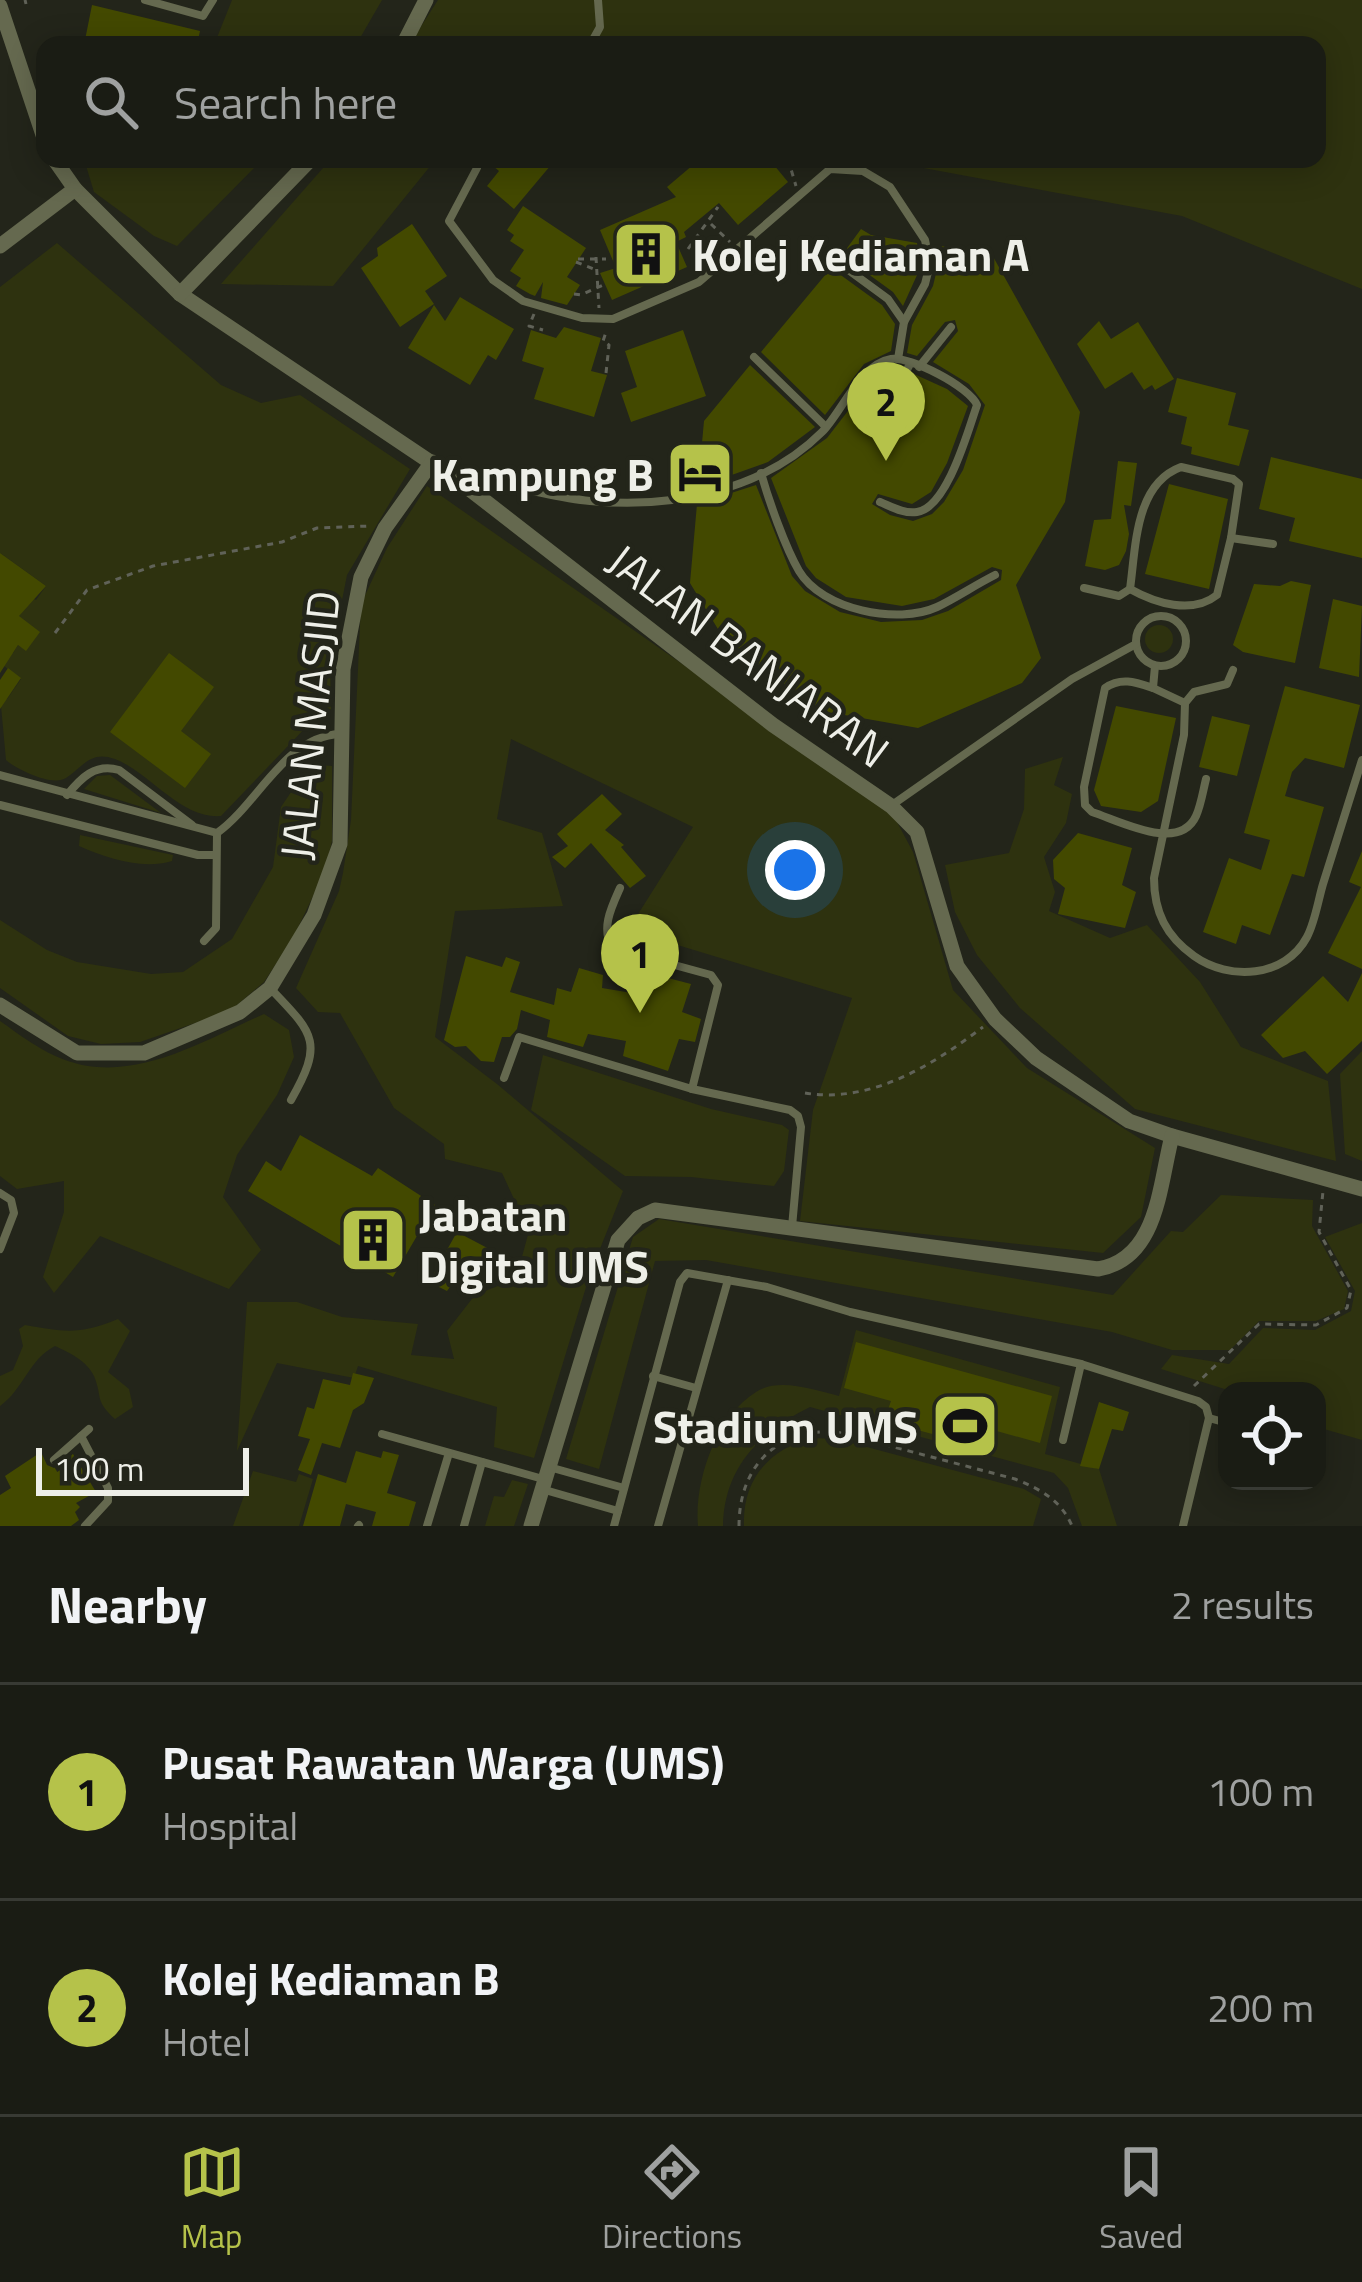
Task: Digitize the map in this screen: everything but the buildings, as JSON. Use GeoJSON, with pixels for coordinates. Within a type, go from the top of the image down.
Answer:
{"type":"FeatureCollection","features":[{"type":"Feature","properties":{"kind":"street"},"geometry":{"type":"LineString","coordinates":[[408,36],[426,0]]}},
{"type":"Feature","properties":{"kind":"street"},"geometry":{"type":"LineString","coordinates":[[0,6],[36,114]]}},
{"type":"Feature","properties":{"kind":"street","name":"JALAN BANJARAN"},"geometry":{"type":"LineString","coordinates":[[60,168],[75,189],[180,295],[432,462],[773,725],[891,806],[917,832],[957,966],[995,1019],[1036,1058],[1129,1120],[1362,1189]]}},
{"type":"Feature","properties":{"kind":"street"},"geometry":{"type":"LineString","coordinates":[[180,295],[302,168]]}},
{"type":"Feature","properties":{"kind":"street"},"geometry":{"type":"LineString","coordinates":[[0,245],[75,189]]}},
{"type":"Feature","properties":{"kind":"street","name":"JALAN MASJID"},"geometry":{"type":"LineString","coordinates":[[0,1005],[77,1053],[144,1053],[241,1012],[270,988],[314,915],[340,844],[343,668],[361,577],[385,528],[432,462]]}},
{"type":"Feature","properties":{"kind":"street"},"geometry":{"type":"LineString","coordinates":[[531,1526],[618,1240],[638,1218],[655,1210],[1098,1269],[1130,1258],[1147,1237],[1172,1136]]}},
{"type":"Feature","properties":{"kind":"lane"},"geometry":{"type":"LineString","coordinates":[[0,6],[9,0]]}},
{"type":"Feature","properties":{"kind":"lane"},"geometry":{"type":"LineString","coordinates":[[145,0],[203,16],[213,0]]}},
{"type":"Feature","properties":{"kind":"lane"},"geometry":{"type":"LineString","coordinates":[[595,36],[600,26],[598,0]]}},
{"type":"Feature","properties":{"kind":"lane"},"geometry":{"type":"LineString","coordinates":[[477,168],[449,221],[493,280],[536,307],[597,320],[632,314],[699,282],[830,169],[863,171],[890,188],[925,240],[930,264],[926,284],[904,322],[898,359]]}},
{"type":"Feature","properties":{"kind":"lane"},"geometry":{"type":"LineString","coordinates":[[828,255],[888,298],[904,322]]}},
{"type":"Feature","properties":{"kind":"lane"},"geometry":{"type":"LineString","coordinates":[[887,407],[914,366],[951,327]]}},
{"type":"Feature","properties":{"kind":"lane"},"geometry":{"type":"LineString","coordinates":[[754,357],[826,428]]}},
{"type":"Feature","properties":{"kind":"lane"},"geometry":{"type":"LineString","coordinates":[[476,494],[490,484],[587,501],[668,501],[724,489],[807,446],[868,374],[885,360],[898,359],[958,384],[977,405],[956,466],[932,507],[903,512],[880,502]]}},
{"type":"Feature","properties":{"kind":"lane"},"geometry":{"type":"LineString","coordinates":[[1084,588],[1119,596],[1130,589],[1150,488],[1165,473],[1181,467],[1239,484],[1232,538],[1217,595],[1199,605],[1168,604],[1130,589]]}},
{"type":"Feature","properties":{"kind":"lane"},"geometry":{"type":"LineString","coordinates":[[761,473],[800,572],[815,589],[849,606],[877,615],[909,615],[935,608],[995,575]]}},
{"type":"Feature","properties":{"kind":"lane"},"geometry":{"type":"LineString","coordinates":[[1232,538],[1273,544]]}},
{"type":"Feature","properties":{"kind":"lane"},"geometry":{"type":"LineString","coordinates":[[1165,616],[1168,604]]}},
{"type":"Feature","properties":{"kind":"lane"},"geometry":{"type":"LineString","coordinates":[[1165,616],[1184,630],[1186,646],[1178,661],[1155,666],[1144,660],[1136,644],[1138,631],[1146,621],[1165,616]]}},
{"type":"Feature","properties":{"kind":"lane"},"geometry":{"type":"LineString","coordinates":[[891,806],[1072,679],[1136,644]]}},
{"type":"Feature","properties":{"kind":"lane"},"geometry":{"type":"LineString","coordinates":[[1154,688],[1155,666]]}},
{"type":"Feature","properties":{"kind":"lane"},"geometry":{"type":"LineString","coordinates":[[1233,670],[1227,684],[1194,692],[1185,703],[1184,735],[1154,897],[1159,918],[1175,941],[1200,961],[1259,972],[1275,968],[1306,938],[1362,760]]}},
{"type":"Feature","properties":{"kind":"lane"},"geometry":{"type":"LineString","coordinates":[[1185,703],[1131,681],[1114,681],[1105,688],[1084,788],[1085,805],[1092,812],[1163,835],[1189,826],[1196,817],[1206,779]]}},
{"type":"Feature","properties":{"kind":"lane"},"geometry":{"type":"LineString","coordinates":[[204,941],[216,928],[217,833],[300,746],[318,735],[342,734]]}},
{"type":"Feature","properties":{"kind":"lane"},"geometry":{"type":"LineString","coordinates":[[67,795],[93,770],[108,767],[198,829]]}},
{"type":"Feature","properties":{"kind":"lane"},"geometry":{"type":"LineString","coordinates":[[0,775],[217,833]]}},
{"type":"Feature","properties":{"kind":"lane"},"geometry":{"type":"LineString","coordinates":[[0,805],[176,850],[214,855]]}},
{"type":"Feature","properties":{"kind":"lane"},"geometry":{"type":"LineString","coordinates":[[620,888],[606,937],[612,948],[711,975],[718,985],[692,1089]]}},
{"type":"Feature","properties":{"kind":"lane"},"geometry":{"type":"LineString","coordinates":[[270,988],[309,1029],[313,1048],[310,1067],[291,1100]]}},
{"type":"Feature","properties":{"kind":"lane"},"geometry":{"type":"LineString","coordinates":[[504,1078],[519,1037],[798,1116],[792,1229]]}},
{"type":"Feature","properties":{"kind":"lane"},"geometry":{"type":"LineString","coordinates":[[0,1193],[11,1200],[14,1213],[0,1249]]}},
{"type":"Feature","properties":{"kind":"lane"},"geometry":{"type":"LineString","coordinates":[[614,1526],[680,1282],[687,1273],[1081,1364],[1198,1401],[1210,1418],[1183,1526]]}},
{"type":"Feature","properties":{"kind":"lane"},"geometry":{"type":"LineString","coordinates":[[658,1526],[728,1280]]}},
{"type":"Feature","properties":{"kind":"lane"},"geometry":{"type":"LineString","coordinates":[[1063,1440],[1081,1364]]}},
{"type":"Feature","properties":{"kind":"lane"},"geometry":{"type":"LineString","coordinates":[[653,1376],[696,1388]]}},
{"type":"Feature","properties":{"kind":"lane"},"geometry":{"type":"LineString","coordinates":[[1210,1418],[1218,1420]]}},
{"type":"Feature","properties":{"kind":"lane"},"geometry":{"type":"LineString","coordinates":[[54,1460],[85,1432],[109,1501],[85,1526]]}},
{"type":"Feature","properties":{"kind":"lane"},"geometry":{"type":"LineString","coordinates":[[382,1434],[545,1478],[624,1487]]}},
{"type":"Feature","properties":{"kind":"lane"},"geometry":{"type":"LineString","coordinates":[[427,1526],[448,1454]]}},
{"type":"Feature","properties":{"kind":"lane"},"geometry":{"type":"LineString","coordinates":[[464,1526],[482,1462]]}},
{"type":"Feature","properties":{"kind":"lane"},"geometry":{"type":"LineString","coordinates":[[545,1478],[619,1511]]}},
{"type":"Feature","properties":{"kind":"path"},"geometry":{"type":"LineString","coordinates":[[790,168],[801,193]]}},
{"type":"Feature","properties":{"kind":"path"},"geometry":{"type":"LineString","coordinates":[[688,249],[718,207]]}},
{"type":"Feature","properties":{"kind":"path"},"geometry":{"type":"LineString","coordinates":[[710,222],[738,249]]}},
{"type":"Feature","properties":{"kind":"path"},"geometry":{"type":"LineString","coordinates":[[596,256],[601,286],[597,320],[606,332],[603,341],[609,345],[606,373]]}},
{"type":"Feature","properties":{"kind":"path"},"geometry":{"type":"LineString","coordinates":[[598,271],[577,261],[596,256],[606,259]]}},
{"type":"Feature","properties":{"kind":"path"},"geometry":{"type":"LineString","coordinates":[[574,294],[581,296],[601,286]]}},
{"type":"Feature","properties":{"kind":"path"},"geometry":{"type":"LineString","coordinates":[[536,307],[529,326],[543,330]]}},
{"type":"Feature","properties":{"kind":"path"},"geometry":{"type":"LineString","coordinates":[[55,633],[87,590],[153,566],[282,542],[317,528],[385,528]]}},
{"type":"Feature","properties":{"kind":"path"},"geometry":{"type":"LineString","coordinates":[[805,1093],[826,1096],[896,1082],[995,1019]]}},
{"type":"Feature","properties":{"kind":"path"},"geometry":{"type":"LineString","coordinates":[[1183,1396],[1259,1324],[1316,1325],[1347,1308],[1351,1290],[1318,1232],[1325,1178]]}},
{"type":"Feature","properties":{"kind":"path"},"geometry":{"type":"LineString","coordinates":[[739,1526],[739,1498],[748,1474],[774,1447],[815,1431],[837,1432],[1015,1479],[1054,1500],[1072,1526]]}},
{"type":"Feature","properties":{"kind":"green space"},"geometry":{"type":"Polygon","coordinates":[[[232,0],[382,0],[361,36],[218,36],[232,0]]]}},
{"type":"Feature","properties":{"kind":"green space"},"geometry":{"type":"Polygon","coordinates":[[[438,0],[1362,0],[1362,289],[1182,216],[923,168],[1326,168],[1326,36],[415,36],[438,0]]]}},
{"type":"Feature","properties":{"kind":"green space"},"geometry":{"type":"Polygon","coordinates":[[[87,168],[254,168],[177,246],[154,236],[94,192],[87,168]]]}},
{"type":"Feature","properties":{"kind":"green space"},"geometry":{"type":"Polygon","coordinates":[[[323,168],[429,168],[333,286],[221,284],[323,168]]]}},
{"type":"Feature","properties":{"kind":"green space"},"geometry":{"type":"Polygon","coordinates":[[[57,243],[221,385],[261,403],[300,395],[410,469],[347,575],[330,661],[331,709],[309,724],[221,816],[192,810],[115,759],[93,758],[60,780],[34,776],[6,760],[0,695],[7,699],[21,679],[0,663],[0,643],[13,653],[18,645],[26,650],[19,616],[29,596],[36,600],[46,586],[0,553],[0,287],[57,243]]]}},
{"type":"Feature","properties":{"kind":"green space"},"geometry":{"type":"Polygon","coordinates":[[[427,486],[890,809],[913,852],[953,990],[1027,1068],[1155,1148],[1141,1217],[1103,1253],[800,1221],[813,1110],[852,998],[628,930],[693,827],[511,739],[497,819],[542,833],[563,906],[455,911],[435,1037],[623,1191],[590,1274],[534,1458],[494,1447],[497,1407],[358,1366],[354,1378],[277,1363],[237,1451],[247,1302],[297,1302],[342,1317],[418,1324],[411,1355],[454,1359],[447,1331],[475,1295],[516,1279],[529,1231],[502,1173],[445,1159],[444,1144],[394,1108],[340,1013],[318,1012],[296,988],[343,873],[351,820],[361,604],[387,548],[427,486]]]}},
{"type":"Feature","properties":{"kind":"green space"},"geometry":{"type":"Polygon","coordinates":[[[1159,625],[1169,629],[1173,639],[1169,649],[1159,653],[1149,649],[1145,639],[1149,629],[1159,625]]]}},
{"type":"Feature","properties":{"kind":"green space"},"geometry":{"type":"Polygon","coordinates":[[[1063,757],[1054,785],[1072,794],[1066,823],[1044,857],[1055,892],[1049,911],[1110,938],[1147,925],[1200,982],[1241,1047],[1328,1081],[1336,1161],[1135,1109],[1020,1008],[977,955],[955,912],[945,865],[1009,853],[1024,809],[1025,769],[1063,757]]]}},
{"type":"Feature","properties":{"kind":"green space"},"geometry":{"type":"Polygon","coordinates":[[[310,764],[332,766],[332,841],[325,871],[293,938],[264,982],[230,1011],[140,1042],[101,1044],[68,1036],[0,988],[0,920],[47,950],[77,962],[151,974],[183,972],[232,939],[273,867],[281,807],[310,764]]]}},
{"type":"Feature","properties":{"kind":"green space"},"geometry":{"type":"Polygon","coordinates":[[[110,775],[161,813],[84,789],[97,776],[110,775]]]}},
{"type":"Feature","properties":{"kind":"green space"},"geometry":{"type":"Polygon","coordinates":[[[80,835],[173,855],[172,861],[148,864],[113,858],[79,846],[80,835]]]}},
{"type":"Feature","properties":{"kind":"green space"},"geometry":{"type":"Polygon","coordinates":[[[264,1014],[289,1030],[294,1057],[277,1095],[237,1155],[223,1197],[261,1250],[229,1289],[100,1236],[54,1293],[43,1277],[64,1212],[64,1181],[17,1189],[0,1176],[0,1021],[56,1057],[116,1067],[167,1056],[264,1014]]]}},
{"type":"Feature","properties":{"kind":"green space"},"geometry":{"type":"Polygon","coordinates":[[[1362,1051],[1362,1161],[1345,1154],[1340,1074],[1362,1051]]]}},
{"type":"Feature","properties":{"kind":"green space"},"geometry":{"type":"Polygon","coordinates":[[[543,1055],[711,1109],[782,1125],[789,1130],[784,1171],[774,1186],[625,1176],[531,1110],[543,1055]]]}},
{"type":"Feature","properties":{"kind":"green space"},"geometry":{"type":"Polygon","coordinates":[[[1221,1195],[1313,1200],[1312,1226],[1348,1291],[1344,1309],[1316,1321],[1259,1321],[1230,1350],[1172,1350],[1112,1332],[706,1260],[655,1261],[599,1469],[566,1459],[633,1237],[659,1219],[1113,1295],[1171,1231],[1183,1232],[1221,1195]]]}},
{"type":"Feature","properties":{"kind":"green space"},"geometry":{"type":"Polygon","coordinates":[[[1362,1223],[1362,1440],[1326,1430],[1326,1382],[1218,1382],[1218,1387],[1161,1369],[1172,1355],[1229,1364],[1263,1328],[1315,1330],[1351,1311],[1355,1291],[1325,1237],[1362,1223]]]}},
{"type":"Feature","properties":{"kind":"green space"},"geometry":{"type":"Polygon","coordinates":[[[118,1319],[130,1331],[108,1372],[129,1389],[133,1407],[115,1419],[102,1403],[87,1366],[55,1346],[0,1406],[0,1376],[13,1370],[23,1346],[19,1329],[25,1325],[82,1330],[118,1319]]]}},
{"type":"Feature","properties":{"kind":"green space","name":"Stadium UMS"},"geometry":{"type":"Polygon","coordinates":[[[856,1330],[1060,1387],[1045,1454],[1099,1469],[1117,1526],[1082,1526],[1068,1488],[1054,1473],[810,1407],[775,1428],[748,1454],[730,1486],[723,1526],[698,1526],[704,1470],[730,1417],[756,1392],[775,1385],[839,1396],[856,1330]]]}},
{"type":"Feature","properties":{"kind":"green space"},"geometry":{"type":"Polygon","coordinates":[[[812,1438],[837,1439],[1024,1489],[1041,1499],[1033,1526],[744,1526],[748,1494],[761,1469],[783,1450],[812,1438]]]}},
{"type":"Feature","properties":{"kind":"green space"},"geometry":{"type":"Polygon","coordinates":[[[253,1471],[296,1482],[299,1474],[313,1479],[299,1526],[233,1526],[253,1471]]]}},
{"type":"Feature","properties":{"kind":"green space"},"geometry":{"type":"Polygon","coordinates":[[[512,1480],[528,1484],[514,1526],[485,1526],[494,1496],[504,1497],[512,1480]]]}},
{"type":"Feature","properties":{"kind":"place","name":"Kolej Kediaman A"},"geometry":{"type":"Point","coordinates":[646,254]}},
{"type":"Feature","properties":{"kind":"place","name":"Kolej Kediaman B"},"geometry":{"type":"Point","coordinates":[886,461]}},
{"type":"Feature","properties":{"kind":"place","name":"Kampung B"},"geometry":{"type":"Point","coordinates":[700,474]}},
{"type":"Feature","properties":{"kind":"place","name":"Pusat Rawatan Warga (UMS)"},"geometry":{"type":"Point","coordinates":[640,1013]}},
{"type":"Feature","properties":{"kind":"place","name":"Jabatan Digital UMS"},"geometry":{"type":"Point","coordinates":[373,1240]}},
{"type":"Feature","properties":{"kind":"place","name":"Stadium UMS"},"geometry":{"type":"Point","coordinates":[965,1426]}}]}
